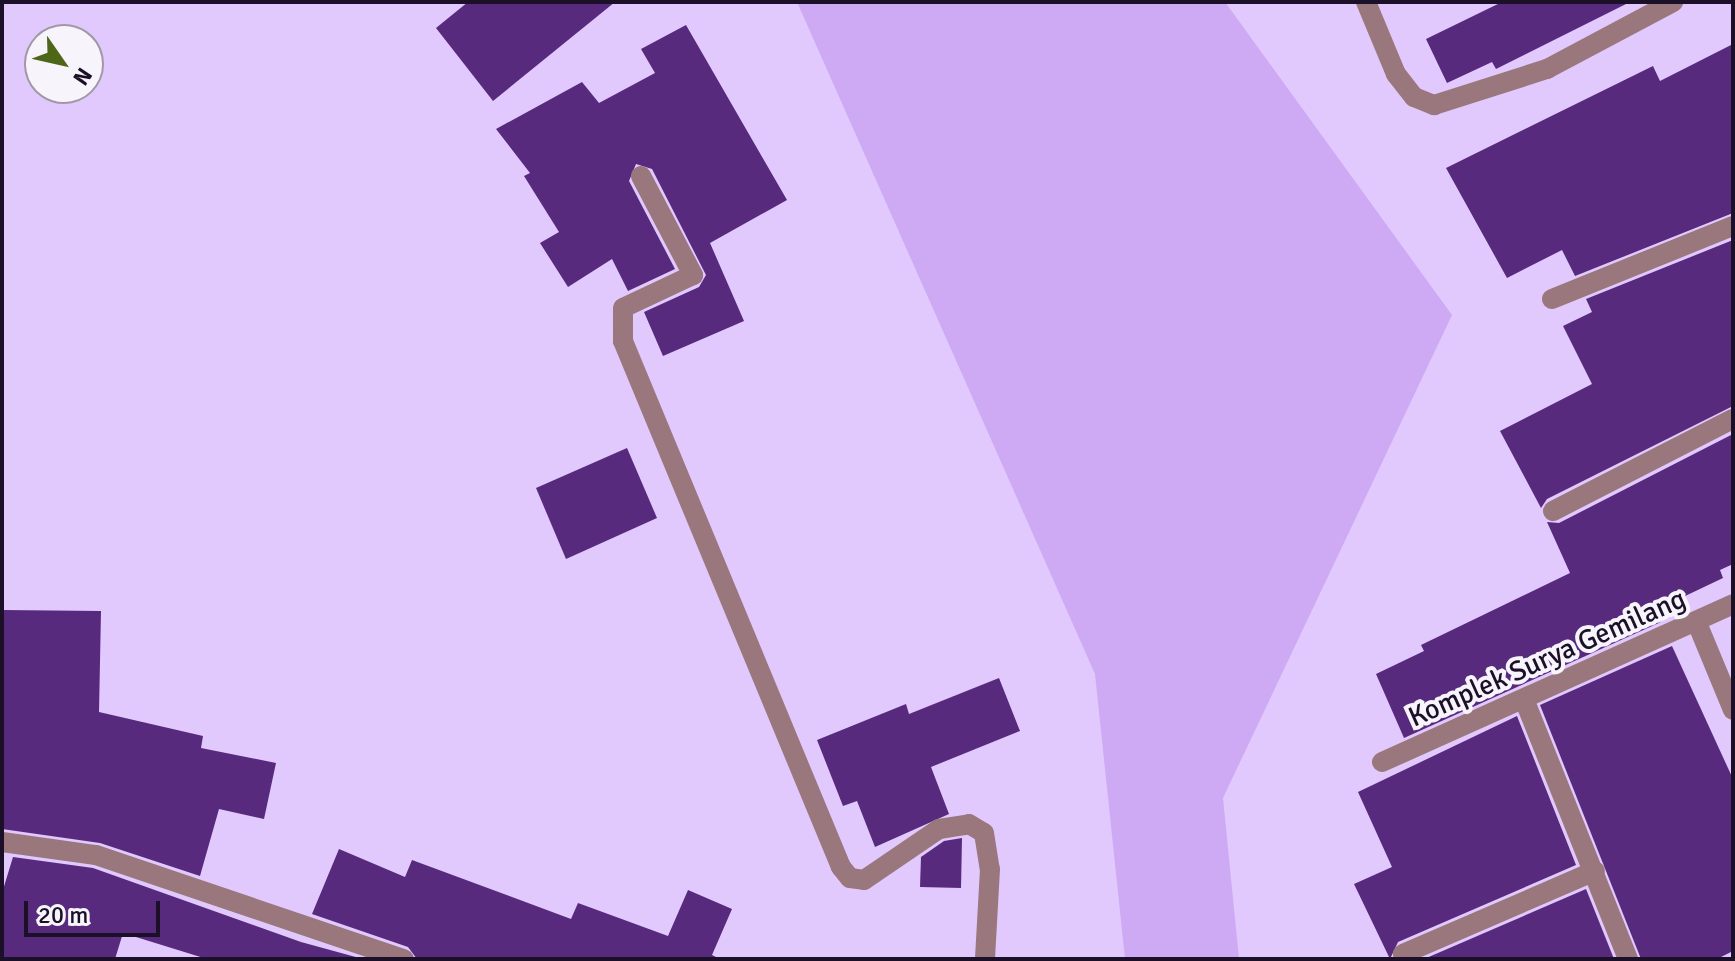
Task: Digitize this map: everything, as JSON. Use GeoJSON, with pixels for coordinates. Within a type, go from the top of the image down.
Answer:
{"type":"FeatureCollection","features":[{"type":"Feature","properties":{"kind":"street"},"geometry":{"type":"LineString","coordinates":[[1366,2],[1396,74],[1414,97],[1434,105],[1547,69],[1673,2]]}},
{"type":"Feature","properties":{"kind":"street"},"geometry":{"type":"LineString","coordinates":[[641,176],[693,275],[623,308],[623,341],[841,867],[850,878],[864,880],[939,829],[969,824],[984,833],[990,869],[985,959]]}},
{"type":"Feature","properties":{"kind":"street"},"geometry":{"type":"LineString","coordinates":[[1552,299],[1733,226]]}},
{"type":"Feature","properties":{"kind":"street"},"geometry":{"type":"LineString","coordinates":[[1553,511],[1733,419]]}},
{"type":"Feature","properties":{"kind":"street","name":"Komplek Surya Gemilang"},"geometry":{"type":"LineString","coordinates":[[1382,762],[1697,623],[1733,604]]}},
{"type":"Feature","properties":{"kind":"street"},"geometry":{"type":"LineString","coordinates":[[1697,623],[1733,710]]}},
{"type":"Feature","properties":{"kind":"street"},"geometry":{"type":"LineString","coordinates":[[1524,699],[1628,959]]}},
{"type":"Feature","properties":{"kind":"street"},"geometry":{"type":"LineString","coordinates":[[2,842],[96,855],[404,959]]}},
{"type":"Feature","properties":{"kind":"street"},"geometry":{"type":"LineString","coordinates":[[1403,954],[1595,871]]}},
{"type":"Feature","properties":{"kind":"shaded area"},"geometry":{"type":"Polygon","coordinates":[[[797,2],[1225,2],[1452,315],[1223,798],[1239,959],[1125,959],[1095,674],[797,2]]]}},
{"type":"Feature","properties":{"kind":"building"},"geometry":{"type":"Polygon","coordinates":[[[468,2],[615,2],[493,101],[436,28],[468,2]]]}},
{"type":"Feature","properties":{"kind":"building"},"geometry":{"type":"Polygon","coordinates":[[[1502,2],[1630,2],[1496,69],[1492,62],[1447,83],[1426,39],[1502,2]]]}},
{"type":"Feature","properties":{"kind":"building"},"geometry":{"type":"Polygon","coordinates":[[[686,25],[787,200],[710,243],[744,321],[663,356],[644,312],[699,287],[706,275],[652,169],[636,164],[629,181],[675,269],[628,291],[612,259],[568,287],[540,243],[559,232],[524,176],[530,173],[496,129],[582,82],[599,103],[655,73],[641,49],[686,25]]]}},
{"type":"Feature","properties":{"kind":"building"},"geometry":{"type":"Polygon","coordinates":[[[1733,44],[1733,213],[1575,276],[1562,250],[1507,278],[1446,168],[1653,66],[1660,81],[1733,44]]]}},
{"type":"Feature","properties":{"kind":"building"},"geometry":{"type":"Polygon","coordinates":[[[1733,240],[1733,406],[1547,499],[1541,508],[1500,431],[1592,384],[1563,326],[1592,312],[1586,299],[1733,240]]]}},
{"type":"Feature","properties":{"kind":"building"},"geometry":{"type":"Polygon","coordinates":[[[1733,434],[1733,564],[1720,570],[1723,578],[1662,607],[1656,612],[1661,622],[1404,738],[1376,674],[1424,651],[1421,645],[1570,573],[1547,522],[1559,523],[1733,434]]]}},
{"type":"Feature","properties":{"kind":"building"},"geometry":{"type":"Polygon","coordinates":[[[627,448],[657,518],[566,559],[536,488],[627,448]]]}},
{"type":"Feature","properties":{"kind":"building"},"geometry":{"type":"Polygon","coordinates":[[[2,610],[101,611],[99,712],[203,736],[201,748],[276,763],[264,819],[219,809],[200,876],[100,843],[2,829],[2,610]]]}},
{"type":"Feature","properties":{"kind":"building"},"geometry":{"type":"Polygon","coordinates":[[[1672,646],[1733,779],[1733,951],[1717,959],[1641,959],[1540,705],[1672,646]]]}},
{"type":"Feature","properties":{"kind":"building"},"geometry":{"type":"Polygon","coordinates":[[[999,678],[1020,731],[931,767],[949,814],[875,847],[857,801],[843,806],[817,740],[906,704],[909,714],[999,678]]]}},
{"type":"Feature","properties":{"kind":"building"},"geometry":{"type":"Polygon","coordinates":[[[1517,716],[1576,865],[1398,942],[1390,959],[1354,884],[1392,867],[1358,792],[1517,716]]]}},
{"type":"Feature","properties":{"kind":"building"},"geometry":{"type":"Polygon","coordinates":[[[962,838],[961,888],[920,887],[921,857],[944,841],[962,838]]]}},
{"type":"Feature","properties":{"kind":"building"},"geometry":{"type":"Polygon","coordinates":[[[339,849],[405,877],[412,860],[571,919],[578,903],[668,936],[688,890],[732,909],[712,955],[720,959],[417,959],[408,947],[312,914],[339,849]]]}},
{"type":"Feature","properties":{"kind":"building"},"geometry":{"type":"Polygon","coordinates":[[[13,857],[93,868],[301,942],[363,959],[207,959],[123,933],[115,959],[2,959],[2,893],[13,857]]]}},
{"type":"Feature","properties":{"kind":"building"},"geometry":{"type":"Polygon","coordinates":[[[1586,889],[1614,959],[1424,959],[1586,889]]]}}]}
